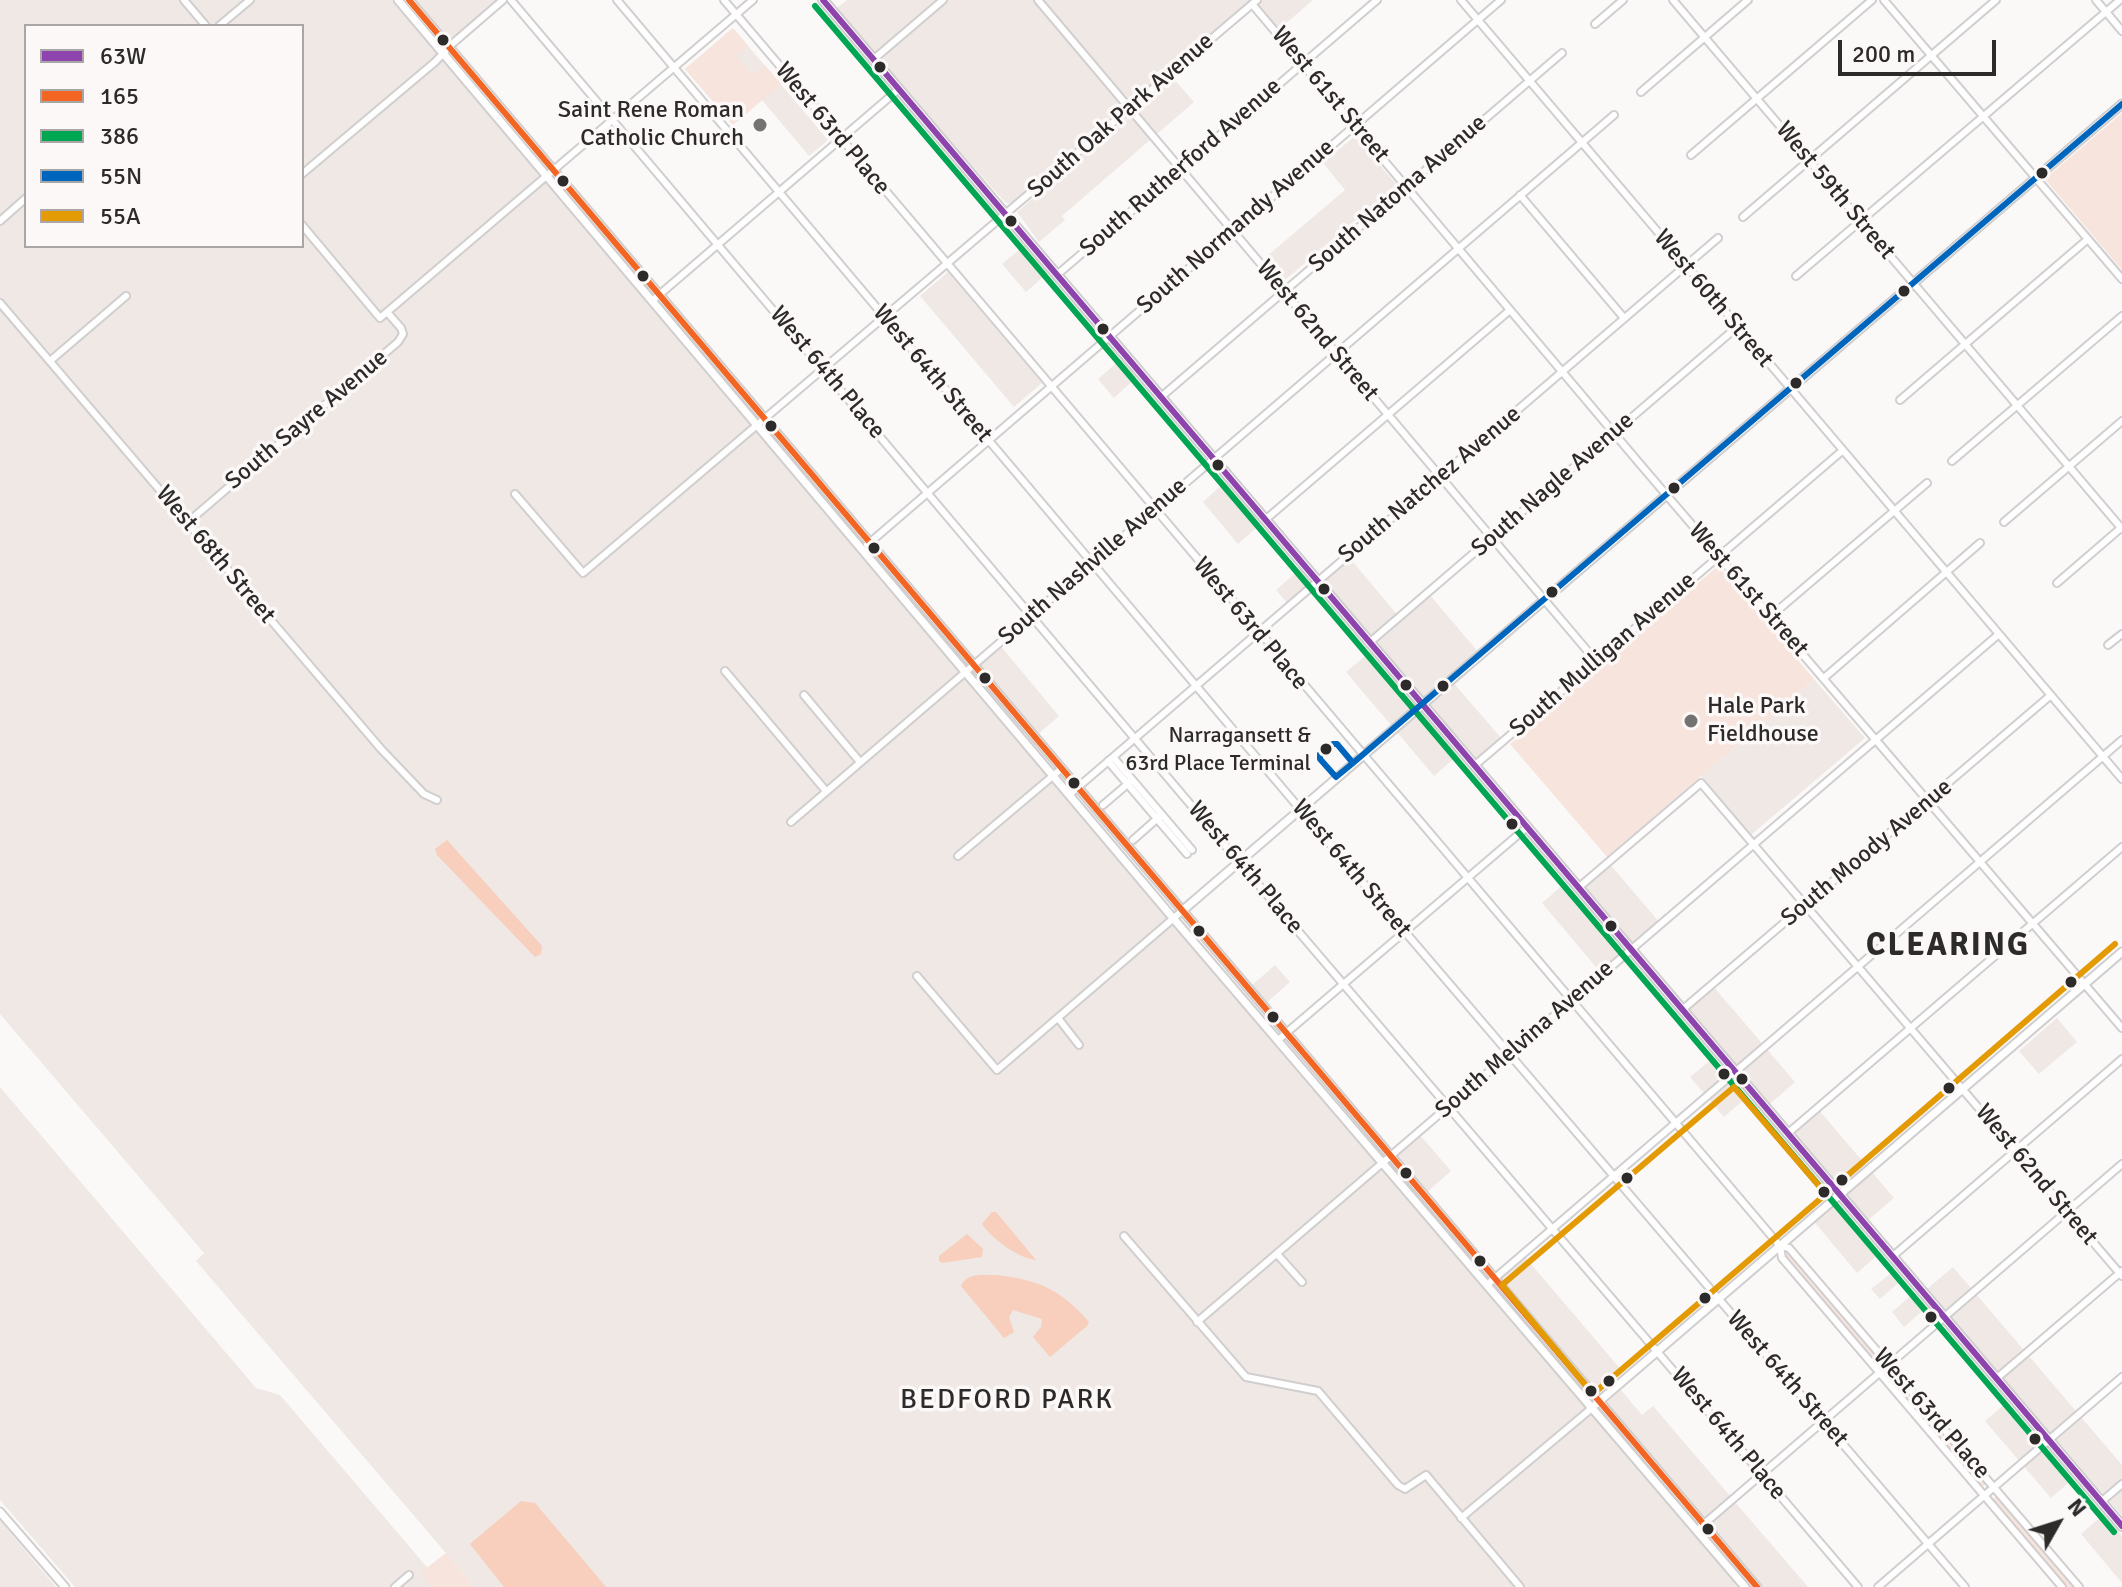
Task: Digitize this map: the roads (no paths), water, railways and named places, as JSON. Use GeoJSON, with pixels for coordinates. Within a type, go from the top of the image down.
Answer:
{"type":"FeatureCollection","features":[{"type":"Feature","properties":{"kind":"main road"},"geometry":{"type":"LineString","coordinates":[[823,0],[2122,1526]]}},
{"type":"Feature","properties":{"kind":"street"},"geometry":{"type":"LineString","coordinates":[[184,0],[204,24]]}},
{"type":"Feature","properties":{"kind":"street"},"geometry":{"type":"LineString","coordinates":[[221,24],[250,0]]}},
{"type":"Feature","properties":{"kind":"street"},"geometry":{"type":"LineString","coordinates":[[398,0],[446,50],[656,298],[765,419],[1286,1033],[1386,1159]]}},
{"type":"Feature","properties":{"kind":"street"},"geometry":{"type":"LineString","coordinates":[[409,0],[446,50]]}},
{"type":"Feature","properties":{"kind":"street"},"geometry":{"type":"LineString","coordinates":[[304,172],[503,0]]}},
{"type":"Feature","properties":{"kind":"street","name":"West 64th Place"},"geometry":{"type":"LineString","coordinates":[[511,0],[1858,1587]]}},
{"type":"Feature","properties":{"kind":"street","name":"West 64th Street"},"geometry":{"type":"LineString","coordinates":[[617,0],[1195,686],[1965,1587]]}},
{"type":"Feature","properties":{"kind":"street","name":"West 63rd Place"},"geometry":{"type":"LineString","coordinates":[[724,0],[1675,1124],[1780,1246],[1789,1248],[2079,1587]]}},
{"type":"Feature","properties":{"kind":"street","name":"South Sayre Avenue"},"geometry":{"type":"LineString","coordinates":[[304,227],[380,318],[753,0]]}},
{"type":"Feature","properties":{"kind":"street"},"geometry":{"type":"LineString","coordinates":[[874,59],[943,0]]}},
{"type":"Feature","properties":{"kind":"street","name":"West 62nd Street"},"geometry":{"type":"LineString","coordinates":[[1038,0],[1596,661]]}},
{"type":"Feature","properties":{"kind":"street","name":"South Rutherford Avenue"},"geometry":{"type":"LineString","coordinates":[[1058,274],[1377,0]]}},
{"type":"Feature","properties":{"kind":"street","name":"West 60th Street"},"geometry":{"type":"LineString","coordinates":[[1461,0],[2122,779]]}},
{"type":"Feature","properties":{"kind":"street","name":"South Normandy Avenue"},"geometry":{"type":"LineString","coordinates":[[862,549],[1501,0]]}},
{"type":"Feature","properties":{"kind":"street"},"geometry":{"type":"LineString","coordinates":[[1595,24],[1623,0]]}},
{"type":"Feature","properties":{"kind":"street","name":"West 59th Street"},"geometry":{"type":"LineString","coordinates":[[1673,0],[2122,528]]}},
{"type":"Feature","properties":{"kind":"street"},"geometry":{"type":"LineString","coordinates":[[1641,92],[1748,0]]}},
{"type":"Feature","properties":{"kind":"street"},"geometry":{"type":"LineString","coordinates":[[1691,155],[1872,0]]}},
{"type":"Feature","properties":{"kind":"street"},"geometry":{"type":"LineString","coordinates":[[1884,0],[2122,279]]}},
{"type":"Feature","properties":{"kind":"street"},"geometry":{"type":"LineString","coordinates":[[1743,217],[1996,0]]}},
{"type":"Feature","properties":{"kind":"street"},"geometry":{"type":"LineString","coordinates":[[2096,0],[2122,31]]}},
{"type":"Feature","properties":{"kind":"street"},"geometry":{"type":"LineString","coordinates":[[1796,276],[2120,0]]}},
{"type":"Feature","properties":{"kind":"street","name":"South Oak Park Avenue"},"geometry":{"type":"LineString","coordinates":[[515,494],[583,573],[1255,2]]}},
{"type":"Feature","properties":{"kind":"street","name":"West 61st Street"},"geometry":{"type":"LineString","coordinates":[[1255,2],[1562,372],[2122,1028]]}},
{"type":"Feature","properties":{"kind":"street","name":"South Natoma Avenue"},"geometry":{"type":"LineString","coordinates":[[1161,397],[1562,53]]}},
{"type":"Feature","properties":{"kind":"street"},"geometry":{"type":"LineString","coordinates":[[656,298],[899,89]]}},
{"type":"Feature","properties":{"kind":"street"},"geometry":{"type":"LineString","coordinates":[[917,976],[997,1070],[2122,104]]}},
{"type":"Feature","properties":{"kind":"street","name":"South Nashville Avenue"},"geometry":{"type":"LineString","coordinates":[[791,822],[1614,115]]}},
{"type":"Feature","properties":{"kind":"street"},"geometry":{"type":"LineString","coordinates":[[1520,195],[1624,318]]}},
{"type":"Feature","properties":{"kind":"street"},"geometry":{"type":"LineString","coordinates":[[0,221],[24,200]]}},
{"type":"Feature","properties":{"kind":"street","name":"South Natchez Avenue"},"geometry":{"type":"LineString","coordinates":[[1070,794],[1718,238]]}},
{"type":"Feature","properties":{"kind":"street"},"geometry":{"type":"LineString","coordinates":[[1900,400],[2088,239]]}},
{"type":"Feature","properties":{"kind":"street"},"geometry":{"type":"LineString","coordinates":[[50,361],[126,296]]}},
{"type":"Feature","properties":{"kind":"street"},"geometry":{"type":"LineString","coordinates":[[656,298],[757,426],[1173,918],[1386,1159],[1700,1527],[1757,1587]]}},
{"type":"Feature","properties":{"kind":"street","name":"West 68th Street"},"geometry":{"type":"LineString","coordinates":[[0,303],[381,749],[424,794],[437,800]]}},
{"type":"Feature","properties":{"kind":"street"},"geometry":{"type":"LineString","coordinates":[[1265,520],[1510,310]]}},
{"type":"Feature","properties":{"kind":"street","name":"South Sayre Avenue"},"geometry":{"type":"LineString","coordinates":[[188,522],[398,342],[403,334],[401,328],[387,312]]}},
{"type":"Feature","properties":{"kind":"street"},"geometry":{"type":"LineString","coordinates":[[1952,461],[2122,316]]}},
{"type":"Feature","properties":{"kind":"street","name":"South Nagle Avenue"},"geometry":{"type":"LineString","coordinates":[[1369,643],[1737,327]]}},
{"type":"Feature","properties":{"kind":"street"},"geometry":{"type":"LineString","coordinates":[[2004,522],[2122,421]]}},
{"type":"Feature","properties":{"kind":"street","name":"South Mulligan Avenue"},"geometry":{"type":"LineString","coordinates":[[1473,766],[1842,451]]}},
{"type":"Feature","properties":{"kind":"street"},"geometry":{"type":"LineString","coordinates":[[1771,616],[1927,483]]}},
{"type":"Feature","properties":{"kind":"street"},"geometry":{"type":"LineString","coordinates":[[2057,583],[2122,528]]}},
{"type":"Feature","properties":{"kind":"street"},"geometry":{"type":"LineString","coordinates":[[1824,678],[1980,543]]}},
{"type":"Feature","properties":{"kind":"street","name":"South Melvina Avenue"},"geometry":{"type":"LineString","coordinates":[[1197,1322],[1999,634]]}},
{"type":"Feature","properties":{"kind":"street"},"geometry":{"type":"LineString","coordinates":[[2108,645],[2122,634]]}},
{"type":"Feature","properties":{"kind":"street"},"geometry":{"type":"LineString","coordinates":[[725,671],[826,791]]}},
{"type":"Feature","properties":{"kind":"street"},"geometry":{"type":"LineString","coordinates":[[804,695],[860,762]]}},
{"type":"Feature","properties":{"kind":"street","name":"South Moody Avenue"},"geometry":{"type":"LineString","coordinates":[[1682,1010],[2051,695]]}},
{"type":"Feature","properties":{"kind":"street"},"geometry":{"type":"LineString","coordinates":[[1491,1282],[2122,740]]}},
{"type":"Feature","properties":{"kind":"street"},"geometry":{"type":"LineString","coordinates":[[1110,759],[1190,852]]}},
{"type":"Feature","properties":{"kind":"street"},"geometry":{"type":"LineString","coordinates":[[958,856],[1061,769]]}},
{"type":"Feature","properties":{"kind":"street"},"geometry":{"type":"LineString","coordinates":[[1103,805],[1130,782]]}},
{"type":"Feature","properties":{"kind":"street","name":"West 62nd Street"},"geometry":{"type":"LineString","coordinates":[[1578,888],[1701,783],[2121,1273]]}},
{"type":"Feature","properties":{"kind":"street"},"geometry":{"type":"LineString","coordinates":[[1133,840],[1160,817]]}},
{"type":"Feature","properties":{"kind":"street"},"geometry":{"type":"LineString","coordinates":[[1278,1040],[1526,828]]}},
{"type":"Feature","properties":{"kind":"street"},"geometry":{"type":"LineString","coordinates":[[1787,1134],[2122,847]]}},
{"type":"Feature","properties":{"kind":"street"},"geometry":{"type":"LineString","coordinates":[[1461,1518],[2122,952]]}},
{"type":"Feature","properties":{"kind":"street"},"geometry":{"type":"LineString","coordinates":[[1058,1018],[1079,1045]]}},
{"type":"Feature","properties":{"kind":"street"},"geometry":{"type":"LineString","coordinates":[[1893,1256],[2122,1059]]}},
{"type":"Feature","properties":{"kind":"street"},"geometry":{"type":"LineString","coordinates":[[1700,1527],[2122,1164]]}},
{"type":"Feature","properties":{"kind":"street"},"geometry":{"type":"LineString","coordinates":[[1124,1236],[1246,1377],[1318,1391],[1398,1485],[1405,1489],[1426,1475],[1520,1587]]}},
{"type":"Feature","properties":{"kind":"street","name":"West 63rd Place"},"geometry":{"type":"LineString","coordinates":[[1780,1246],[1780,1256],[2062,1587]]}},
{"type":"Feature","properties":{"kind":"street"},"geometry":{"type":"LineString","coordinates":[[1277,1254],[1302,1282]]}},
{"type":"Feature","properties":{"kind":"street"},"geometry":{"type":"LineString","coordinates":[[1997,1378],[2121,1273]]}},
{"type":"Feature","properties":{"kind":"street"},"geometry":{"type":"LineString","coordinates":[[1878,1587],[2122,1377]]}},
{"type":"Feature","properties":{"kind":"street"},"geometry":{"type":"LineString","coordinates":[[2101,1502],[2122,1484]]}},
{"type":"Feature","properties":{"kind":"street"},"geometry":{"type":"LineString","coordinates":[[0,1512],[65,1587]]}},
{"type":"Feature","properties":{"kind":"street"},"geometry":{"type":"LineString","coordinates":[[1700,1527],[1745,1587]]}},
{"type":"Feature","properties":{"kind":"street"},"geometry":{"type":"LineString","coordinates":[[395,1587],[409,1575]]}},
{"type":"Feature","properties":{"kind":"place","name":"Saint Rene Roman Catholic Church"},"geometry":{"type":"Point","coordinates":[760,125]}},
{"type":"Feature","properties":{"kind":"place","name":"Hale Park Fieldhouse"},"geometry":{"type":"Point","coordinates":[1691,721]}},
{"type":"Feature","properties":{"kind":"place","name":"Narragansett & 63rd Place Terminal"},"geometry":{"type":"Point","coordinates":[1326,749]}},
{"type":"Feature","properties":{"kind":"district","name":"CLEARING"},"geometry":{"type":"Point","coordinates":[1948,947]}},
{"type":"Feature","properties":{"kind":"district","name":"BEDFORD PARK"},"geometry":{"type":"Point","coordinates":[1007,1401]}}]}
